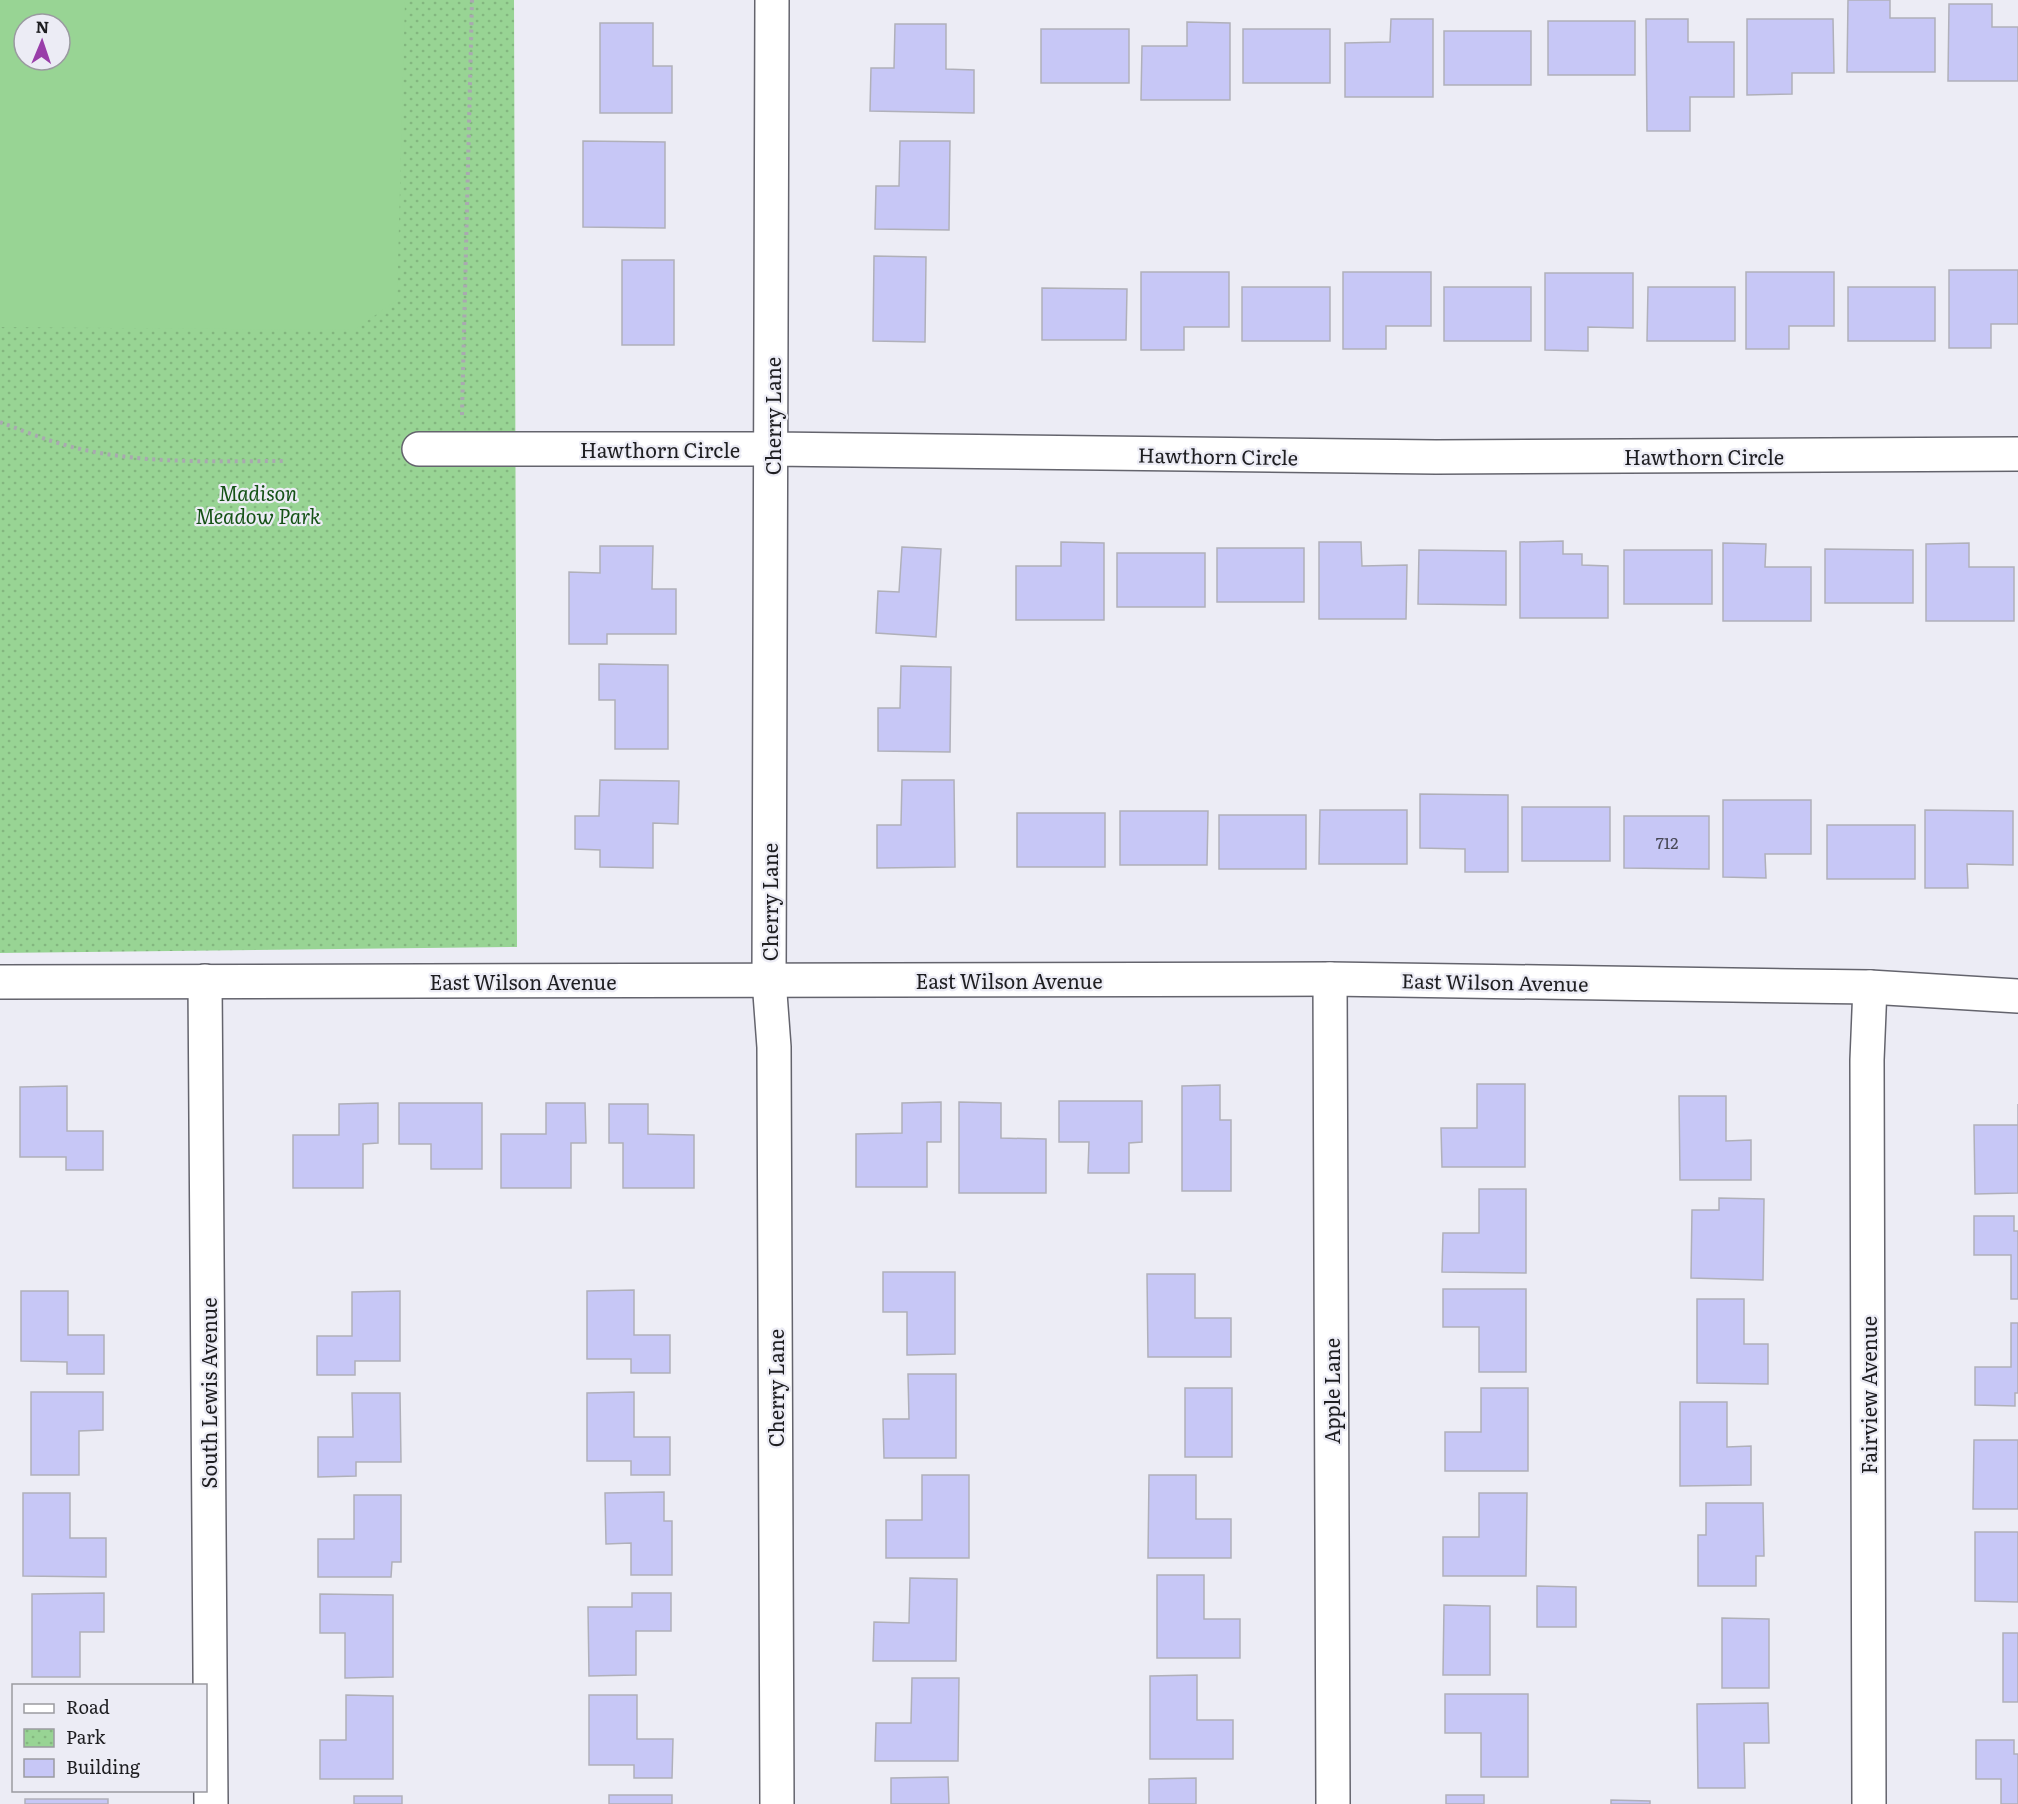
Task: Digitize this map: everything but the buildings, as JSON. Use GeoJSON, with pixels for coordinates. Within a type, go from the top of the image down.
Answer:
{"type":"FeatureCollection","features":[{"type":"Feature","properties":{"kind":"street","name":"Cherry Lane"},"geometry":{"type":"LineString","coordinates":[[772,0],[769,980],[774,1059],[777,1804]]}},
{"type":"Feature","properties":{"kind":"street","name":"Hawthorn Circle"},"geometry":{"type":"LineString","coordinates":[[419,449],[772,449],[1436,457],[2018,454]]}},
{"type":"Feature","properties":{"kind":"street","name":"East Wilson Avenue"},"geometry":{"type":"LineString","coordinates":[[0,982],[1330,979],[1870,987],[2018,996]]}},
{"type":"Feature","properties":{"kind":"street","name":"Apple Lane"},"geometry":{"type":"LineString","coordinates":[[1330,979],[1333,1804]]}},
{"type":"Feature","properties":{"kind":"street","name":"South Lewis Avenue"},"geometry":{"type":"LineString","coordinates":[[205,981],[211,1804]]}},
{"type":"Feature","properties":{"kind":"street","name":"Fairview Avenue"},"geometry":{"type":"LineString","coordinates":[[1869,1804],[1867,1060],[1870,987]]}},
{"type":"Feature","properties":{"kind":"path"},"geometry":{"type":"LineString","coordinates":[[462,449],[472,0]]}},
{"type":"Feature","properties":{"kind":"path"},"geometry":{"type":"LineString","coordinates":[[0,422],[67,446],[127,456],[184,461],[285,460]]}},
{"type":"Feature","properties":{"kind":"green space","name":"Madison Meadow Park"},"geometry":{"type":"Polygon","coordinates":[[[0,0],[514,0],[517,947],[0,953],[0,0]]]}},
{"type":"Feature","properties":{"kind":"green space"},"geometry":{"type":"Polygon","coordinates":[[[0,0],[405,0],[397,300],[354,330],[0,327],[0,0]]]}}]}
